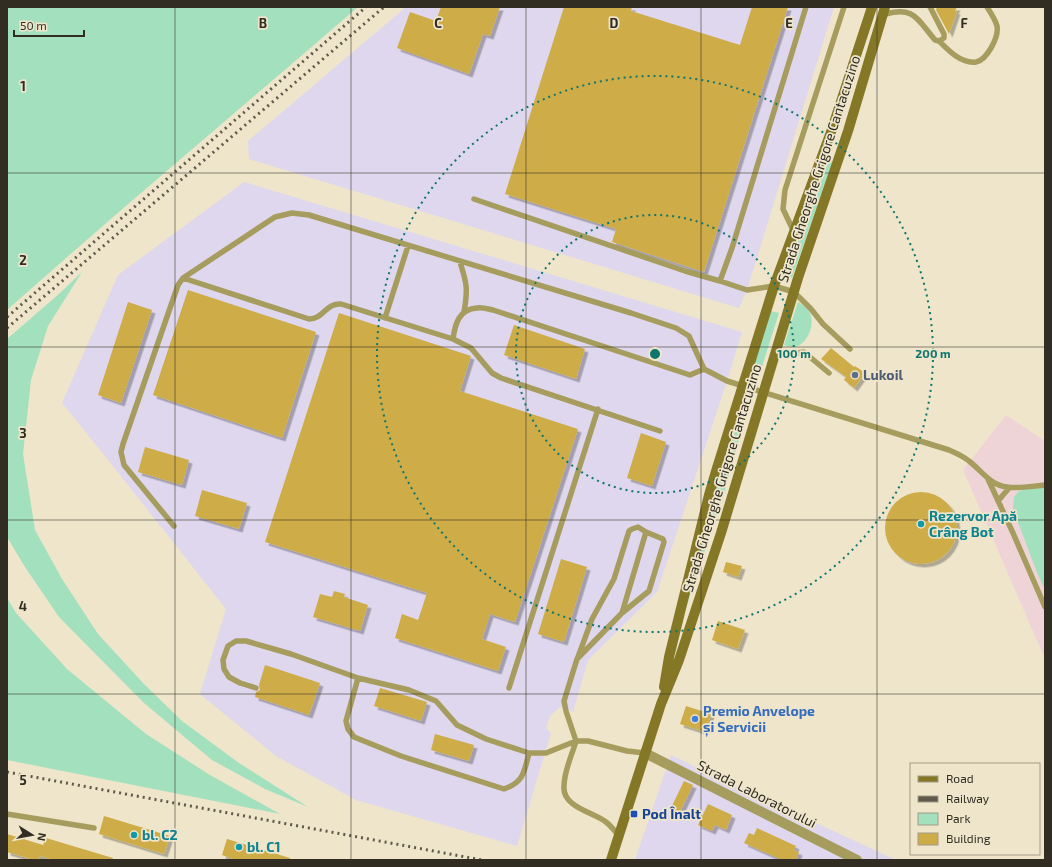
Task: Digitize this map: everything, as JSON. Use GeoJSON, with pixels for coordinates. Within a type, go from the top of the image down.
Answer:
{"type":"FeatureCollection","features":[{"type":"Feature","properties":{"kind":"main road","name":"Strada Gheorghe Grigore Cantacuzino"},"geometry":{"type":"LineString","coordinates":[[661,704],[669,657],[709,495],[774,286],[831,132],[872,7]]}},
{"type":"Feature","properties":{"kind":"main road","name":"Strada Gheorghe Grigore Cantacuzino"},"geometry":{"type":"LineString","coordinates":[[611,860],[661,704],[682,653],[721,532],[794,292],[848,131],[884,11]]}},
{"type":"Feature","properties":{"kind":"street","name":"Strada Laboratorului"},"geometry":{"type":"LineString","coordinates":[[645,753],[857,860]]}},
{"type":"Feature","properties":{"kind":"lane"},"geometry":{"type":"LineString","coordinates":[[720,281],[732,248],[806,7]]}},
{"type":"Feature","properties":{"kind":"lane"},"geometry":{"type":"LineString","coordinates":[[794,232],[783,209],[785,190],[844,7]]}},
{"type":"Feature","properties":{"kind":"lane"},"geometry":{"type":"LineString","coordinates":[[930,7],[944,34],[944,38],[939,41]]}},
{"type":"Feature","properties":{"kind":"lane"},"geometry":{"type":"LineString","coordinates":[[884,11],[911,14],[919,19],[935,40],[939,41],[949,51],[962,60],[976,62],[985,57],[995,39],[997,28],[992,15],[986,7]]}},
{"type":"Feature","properties":{"kind":"lane"},"geometry":{"type":"LineString","coordinates":[[474,199],[685,271],[747,290],[774,286],[794,292],[823,324],[850,349]]}},
{"type":"Feature","properties":{"kind":"lane"},"geometry":{"type":"LineString","coordinates":[[174,526],[124,465],[121,452],[178,285],[183,278],[275,216],[292,213],[309,215],[676,328],[689,336],[704,369],[727,381],[949,450],[970,461],[988,479],[996,484],[1009,488],[1045,485]]}},
{"type":"Feature","properties":{"kind":"lane"},"geometry":{"type":"LineString","coordinates":[[385,318],[408,246]]}},
{"type":"Feature","properties":{"kind":"lane"},"geometry":{"type":"LineString","coordinates":[[460,262],[468,292],[464,312]]}},
{"type":"Feature","properties":{"kind":"lane"},"geometry":{"type":"LineString","coordinates":[[183,278],[309,319],[314,319],[319,316],[330,306],[341,304],[452,339],[470,348],[492,373],[501,378],[660,431]]}},
{"type":"Feature","properties":{"kind":"lane"},"geometry":{"type":"LineString","coordinates":[[452,339],[458,318],[464,312],[476,308],[493,310],[690,375],[704,369]]}},
{"type":"Feature","properties":{"kind":"lane"},"geometry":{"type":"LineString","coordinates":[[774,356],[804,352],[829,373]]}},
{"type":"Feature","properties":{"kind":"lane"},"geometry":{"type":"LineString","coordinates":[[509,688],[598,410]]}},
{"type":"Feature","properties":{"kind":"lane"},"geometry":{"type":"LineString","coordinates":[[988,479],[1045,607]]}},
{"type":"Feature","properties":{"kind":"lane"},"geometry":{"type":"LineString","coordinates":[[998,501],[1009,488]]}},
{"type":"Feature","properties":{"kind":"lane"},"geometry":{"type":"LineString","coordinates":[[577,659],[622,613],[649,591],[664,544],[663,540],[638,527],[629,531],[614,579],[592,619],[577,659],[564,701],[576,741],[563,786],[565,794],[574,804],[606,822],[619,836]]}},
{"type":"Feature","properties":{"kind":"lane"},"geometry":{"type":"LineString","coordinates":[[622,613],[646,532]]}},
{"type":"Feature","properties":{"kind":"lane"},"geometry":{"type":"LineString","coordinates":[[256,688],[240,683],[230,677],[224,669],[223,660],[228,646],[236,641],[246,641],[291,654],[358,678],[409,690],[436,701],[457,725],[486,739],[529,753],[546,753],[576,741],[588,741],[627,751],[645,753]]}},
{"type":"Feature","properties":{"kind":"lane"},"geometry":{"type":"LineString","coordinates":[[358,678],[346,721],[348,729],[354,737],[401,756],[504,789],[515,785],[522,776],[529,753]]}},
{"type":"Feature","properties":{"kind":"lane"},"geometry":{"type":"LineString","coordinates":[[7,814],[94,828]]}},
{"type":"Feature","properties":{"kind":"shaded area"},"geometry":{"type":"Polygon","coordinates":[[[406,7],[834,7],[747,290],[739,308],[249,159],[248,141],[406,7]]]}},
{"type":"Feature","properties":{"kind":"shaded area"},"geometry":{"type":"Polygon","coordinates":[[[244,182],[742,332],[657,592],[588,660],[573,712],[560,707],[550,716],[546,728],[551,733],[517,846],[356,800],[276,756],[200,694],[226,609],[62,403],[118,275],[244,182]]]}},
{"type":"Feature","properties":{"kind":"shaded area"},"geometry":{"type":"Polygon","coordinates":[[[1006,415],[1045,441],[1045,659],[963,470],[1006,415]]]}},
{"type":"Feature","properties":{"kind":"shaded area"},"geometry":{"type":"Polygon","coordinates":[[[671,755],[706,772],[896,860],[635,860],[671,755]]]}},
{"type":"Feature","properties":{"kind":"green space"},"geometry":{"type":"Polygon","coordinates":[[[7,7],[358,7],[138,195],[7,310],[7,7]]]}},
{"type":"Feature","properties":{"kind":"green space"},"geometry":{"type":"Polygon","coordinates":[[[832,159],[832,163],[792,278],[786,274],[829,160],[832,159]]]}},
{"type":"Feature","properties":{"kind":"green space"},"geometry":{"type":"Polygon","coordinates":[[[82,272],[48,326],[31,380],[23,454],[35,530],[62,579],[98,634],[144,684],[182,721],[239,763],[308,807],[265,789],[212,760],[144,703],[59,617],[25,567],[7,537],[7,339],[82,272]]]}},
{"type":"Feature","properties":{"kind":"green space"},"geometry":{"type":"Polygon","coordinates":[[[798,302],[810,313],[812,323],[807,338],[799,345],[790,347],[784,345],[798,302]]]}},
{"type":"Feature","properties":{"kind":"green space"},"geometry":{"type":"Polygon","coordinates":[[[771,311],[779,313],[759,376],[751,374],[771,311]]]}},
{"type":"Feature","properties":{"kind":"green space"},"geometry":{"type":"Polygon","coordinates":[[[737,426],[742,429],[726,487],[687,605],[682,614],[717,483],[737,426]]]}},
{"type":"Feature","properties":{"kind":"green space"},"geometry":{"type":"Polygon","coordinates":[[[1035,487],[1045,487],[1045,589],[1036,570],[1013,509],[1014,497],[1019,491],[1035,487]]]}},
{"type":"Feature","properties":{"kind":"green space"},"geometry":{"type":"Polygon","coordinates":[[[7,598],[16,613],[67,669],[146,734],[210,775],[280,814],[7,760],[7,598]]]}},
{"type":"Feature","properties":{"kind":"building"},"geometry":{"type":"Polygon","coordinates":[[[441,7],[500,7],[490,36],[483,34],[469,74],[397,48],[410,12],[436,21],[441,7]]]}},
{"type":"Feature","properties":{"kind":"building"},"geometry":{"type":"Polygon","coordinates":[[[564,7],[632,7],[631,11],[740,45],[752,7],[788,7],[704,272],[612,242],[616,229],[505,194],[564,7]]]}},
{"type":"Feature","properties":{"kind":"building"},"geometry":{"type":"Polygon","coordinates":[[[937,7],[957,7],[949,34],[936,10],[937,7]]]}},
{"type":"Feature","properties":{"kind":"building"},"geometry":{"type":"Polygon","coordinates":[[[188,290],[316,332],[282,438],[153,395],[188,290]]]}},
{"type":"Feature","properties":{"kind":"building"},"geometry":{"type":"Polygon","coordinates":[[[128,302],[152,310],[121,403],[98,395],[128,302]]]}},
{"type":"Feature","properties":{"kind":"building"},"geometry":{"type":"Polygon","coordinates":[[[339,313],[471,356],[460,391],[578,429],[515,622],[490,614],[482,639],[506,647],[498,671],[395,638],[402,614],[418,620],[427,593],[265,542],[339,313]]]}},
{"type":"Feature","properties":{"kind":"building"},"geometry":{"type":"Polygon","coordinates":[[[514,325],[585,349],[576,379],[504,355],[514,325]]]}},
{"type":"Feature","properties":{"kind":"building"},"geometry":{"type":"Polygon","coordinates":[[[831,348],[854,367],[855,366],[865,373],[854,388],[844,380],[846,377],[821,359],[831,348]]]}},
{"type":"Feature","properties":{"kind":"building"},"geometry":{"type":"Polygon","coordinates":[[[641,433],[666,442],[652,486],[627,478],[641,433]]]}},
{"type":"Feature","properties":{"kind":"building"},"geometry":{"type":"Polygon","coordinates":[[[145,447],[189,460],[182,485],[138,472],[145,447]]]}},
{"type":"Feature","properties":{"kind":"building"},"geometry":{"type":"Polygon","coordinates":[[[202,490],[247,503],[239,529],[195,516],[202,490]]]}},
{"type":"Feature","properties":{"kind":"building","name":"Rezervor Apă Crâng Bot"},"geometry":{"type":"Polygon","coordinates":[[[914,492],[928,492],[935,494],[947,502],[955,514],[957,528],[955,542],[947,554],[935,562],[928,564],[914,564],[907,562],[895,554],[887,542],[885,535],[885,521],[887,514],[895,502],[907,494],[914,492]]]}},
{"type":"Feature","properties":{"kind":"building"},"geometry":{"type":"Polygon","coordinates":[[[561,559],[587,567],[564,642],[538,634],[561,559]]]}},
{"type":"Feature","properties":{"kind":"building"},"geometry":{"type":"Polygon","coordinates":[[[726,562],[742,566],[738,577],[723,572],[726,562]]]}},
{"type":"Feature","properties":{"kind":"building"},"geometry":{"type":"Polygon","coordinates":[[[334,591],[345,594],[344,597],[368,605],[360,631],[313,617],[320,594],[332,597],[334,591]]]}},
{"type":"Feature","properties":{"kind":"building"},"geometry":{"type":"Polygon","coordinates":[[[718,621],[745,630],[738,649],[712,640],[718,621]]]}},
{"type":"Feature","properties":{"kind":"building"},"geometry":{"type":"Polygon","coordinates":[[[265,665],[320,683],[309,715],[255,697],[256,692],[260,690],[259,685],[265,665]]]}},
{"type":"Feature","properties":{"kind":"building"},"geometry":{"type":"Polygon","coordinates":[[[380,688],[427,702],[421,721],[374,706],[380,688]]]}},
{"type":"Feature","properties":{"kind":"building","name":"Premio Anvelope și Servicii"},"geometry":{"type":"Polygon","coordinates":[[[686,706],[711,714],[705,732],[680,724],[686,706]]]}},
{"type":"Feature","properties":{"kind":"building"},"geometry":{"type":"Polygon","coordinates":[[[435,734],[474,745],[469,761],[431,750],[435,734]]]}},
{"type":"Feature","properties":{"kind":"building"},"geometry":{"type":"Polygon","coordinates":[[[684,781],[693,785],[679,814],[670,810],[684,781]]]}},
{"type":"Feature","properties":{"kind":"building"},"geometry":{"type":"Polygon","coordinates":[[[708,804],[732,815],[726,830],[715,825],[712,831],[698,825],[708,804]]]}},
{"type":"Feature","properties":{"kind":"building","name":"bl. C2"},"geometry":{"type":"Polygon","coordinates":[[[104,816],[170,836],[164,854],[99,834],[104,816]]]}},
{"type":"Feature","properties":{"kind":"building"},"geometry":{"type":"Polygon","coordinates":[[[757,828],[796,846],[794,850],[799,852],[796,860],[782,860],[744,843],[749,833],[754,835],[757,828]]]}},
{"type":"Feature","properties":{"kind":"building"},"geometry":{"type":"Polygon","coordinates":[[[7,834],[43,845],[46,838],[113,858],[112,860],[54,860],[40,856],[39,860],[34,860],[7,852],[7,834]]]}},
{"type":"Feature","properties":{"kind":"building","name":"bl. C1"},"geometry":{"type":"Polygon","coordinates":[[[227,839],[290,858],[290,860],[236,860],[222,855],[227,839]]]}},
{"type":"Feature","properties":{"kind":"railway"},"geometry":{"type":"LineString","coordinates":[[7,317],[366,7]]}},
{"type":"Feature","properties":{"kind":"railway"},"geometry":{"type":"LineString","coordinates":[[7,328],[384,7]]}},
{"type":"Feature","properties":{"kind":"railway"},"geometry":{"type":"LineString","coordinates":[[7,772],[482,860]]}},
{"type":"Feature","properties":{"kind":"place","name":"Lukoil"},"geometry":{"type":"Point","coordinates":[855,375]}},
{"type":"Feature","properties":{"kind":"place","name":"Rezervor Apă Crâng Bot"},"geometry":{"type":"Point","coordinates":[921,524]}},
{"type":"Feature","properties":{"kind":"place","name":"Premio Anvelope și Servicii"},"geometry":{"type":"Point","coordinates":[695,719]}},
{"type":"Feature","properties":{"kind":"place","name":"Pod Înalt"},"geometry":{"type":"Point","coordinates":[634,814]}},
{"type":"Feature","properties":{"kind":"place","name":"bl. C2"},"geometry":{"type":"Point","coordinates":[134,835]}},
{"type":"Feature","properties":{"kind":"place","name":"bl. C1"},"geometry":{"type":"Point","coordinates":[239,847]}}]}
